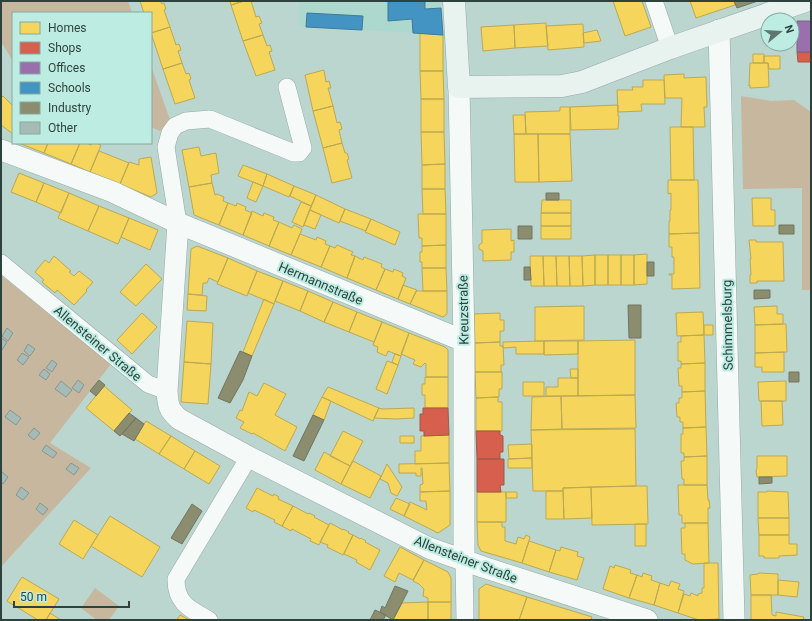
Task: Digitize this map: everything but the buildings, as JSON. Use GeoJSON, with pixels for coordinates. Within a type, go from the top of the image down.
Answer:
{"type":"FeatureCollection","features":[{"type":"Feature","properties":{"kind":"main road","name":"Kreuzstraße"},"geometry":{"type":"LineString","coordinates":[[454,1],[459,87]]}},
{"type":"Feature","properties":{"kind":"main road"},"geometry":{"type":"LineString","coordinates":[[459,87],[562,86],[582,82],[719,30],[805,1]]}},
{"type":"Feature","properties":{"kind":"street"},"geometry":{"type":"LineString","coordinates":[[654,1],[670,48]]}},
{"type":"Feature","properties":{"kind":"street","name":"Schimmelsburg"},"geometry":{"type":"LineString","coordinates":[[719,30],[734,620]]}},
{"type":"Feature","properties":{"kind":"street"},"geometry":{"type":"LineString","coordinates":[[167,390],[178,223],[166,147],[170,132],[175,126],[186,121],[210,119],[294,153],[299,153],[303,148],[287,87]]}},
{"type":"Feature","properties":{"kind":"street","name":"Kreuzstraße"},"geometry":{"type":"LineString","coordinates":[[459,87],[464,341],[465,620]]}},
{"type":"Feature","properties":{"kind":"street","name":"Hermannstraße"},"geometry":{"type":"LineString","coordinates":[[1,150],[113,192],[178,223],[464,341]]}},
{"type":"Feature","properties":{"kind":"street","name":"Allensteiner Straße"},"geometry":{"type":"LineString","coordinates":[[1,263],[148,384],[167,390],[171,412],[179,419],[249,457],[430,548],[647,620]]}},
{"type":"Feature","properties":{"kind":"street"},"geometry":{"type":"LineString","coordinates":[[209,620],[188,607],[180,598],[176,590],[176,580],[249,457]]}},
{"type":"Feature","properties":{"kind":"shaded area"},"geometry":{"type":"Polygon","coordinates":[[[1,1],[128,1],[132,12],[12,12],[12,59],[1,42],[1,1]]]}},
{"type":"Feature","properties":{"kind":"shaded area"},"geometry":{"type":"Polygon","coordinates":[[[299,1],[440,1],[442,34],[299,27],[299,1]]]}},
{"type":"Feature","properties":{"kind":"shaded area"},"geometry":{"type":"Polygon","coordinates":[[[152,69],[170,120],[160,131],[152,127],[152,69]]]}},
{"type":"Feature","properties":{"kind":"shaded area"},"geometry":{"type":"Polygon","coordinates":[[[741,96],[771,101],[794,100],[811,112],[811,290],[802,290],[802,188],[743,189],[741,96]]]}},
{"type":"Feature","properties":{"kind":"shaded area"},"geometry":{"type":"Polygon","coordinates":[[[1,275],[111,364],[50,443],[91,468],[1,567],[1,275]]]}},
{"type":"Feature","properties":{"kind":"shaded area"},"geometry":{"type":"Polygon","coordinates":[[[95,588],[119,606],[109,620],[97,620],[81,608],[95,588]]]}}]}
